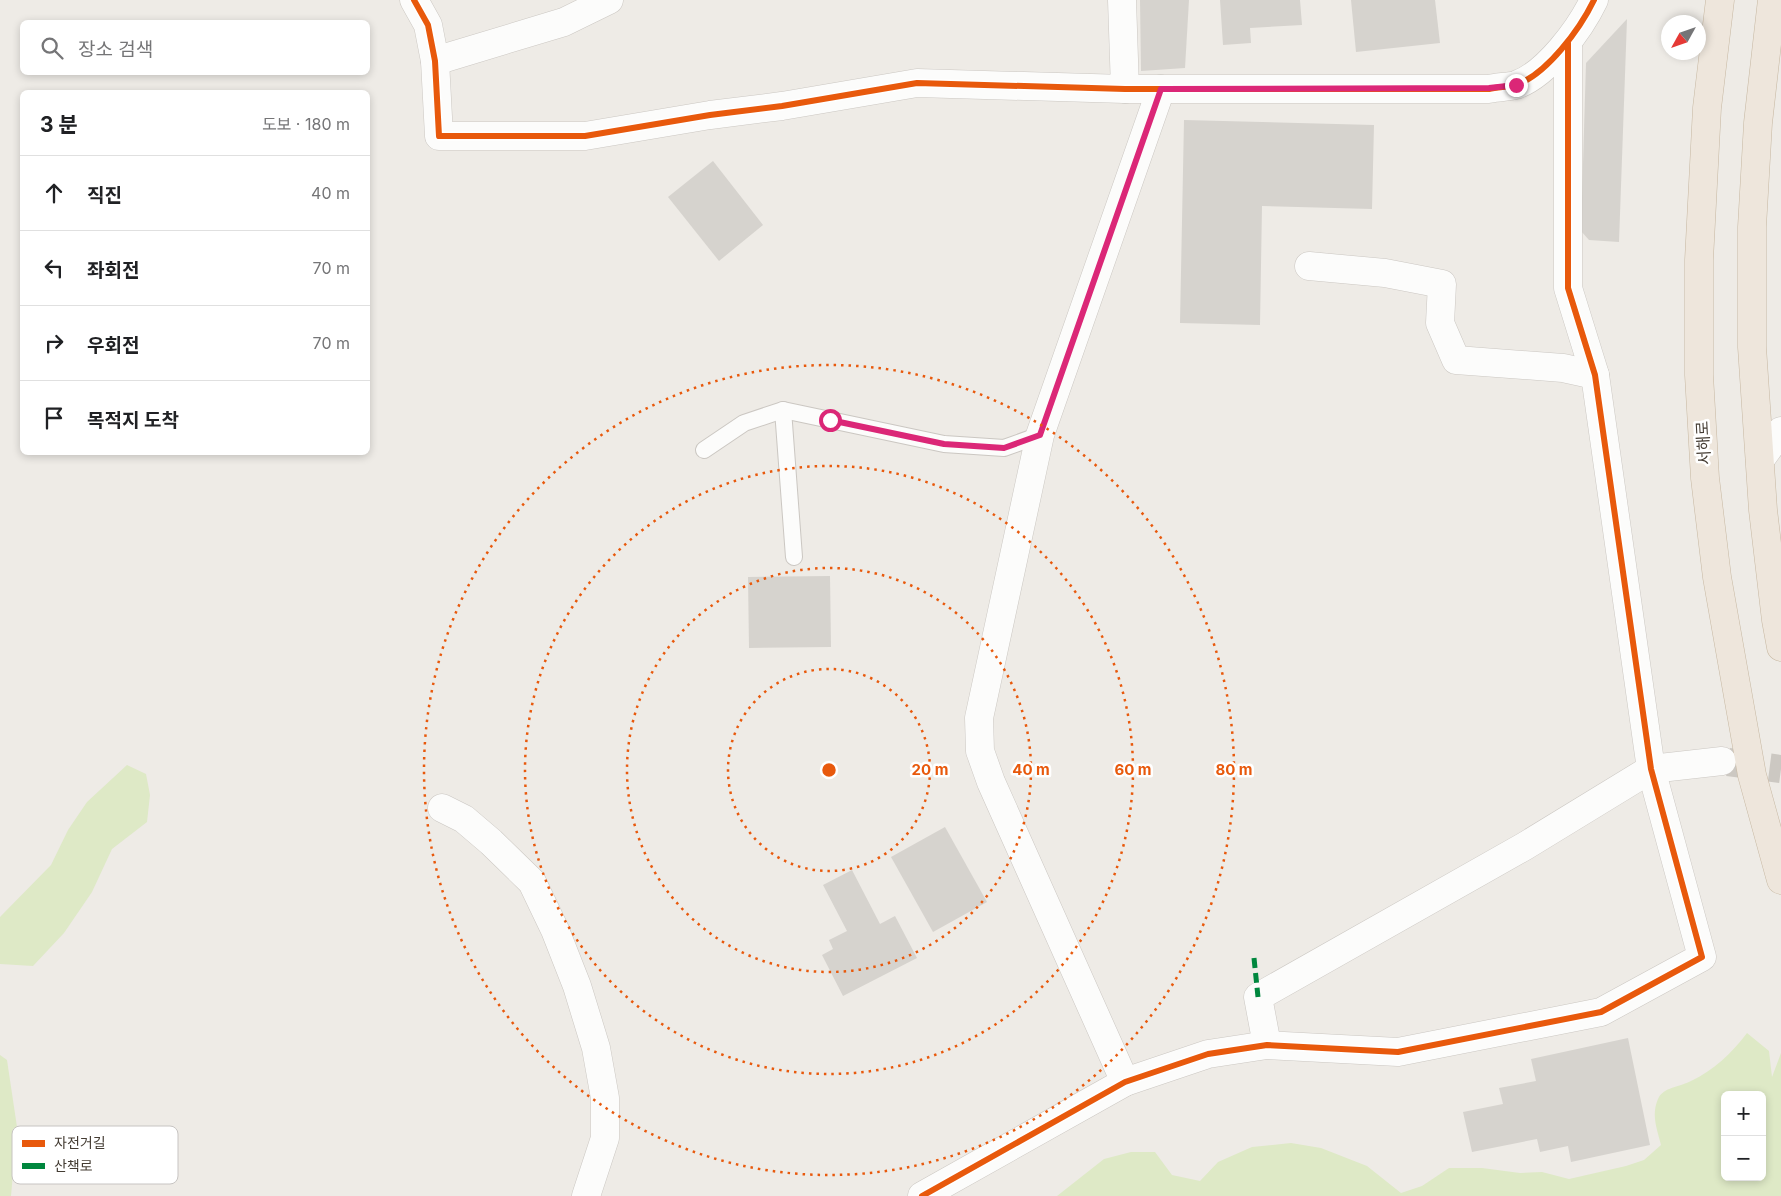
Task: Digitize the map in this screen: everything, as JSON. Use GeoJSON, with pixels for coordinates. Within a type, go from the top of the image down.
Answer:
{"type":"FeatureCollection","features":[{"type":"Feature","properties":{"kind":"highway","name":"서해로"},"geometry":{"type":"LineString","coordinates":[[1720,0],[1707,108],[1698,260],[1699,375],[1705,478],[1717,576],[1750,765],[1781,880]]}},
{"type":"Feature","properties":{"kind":"highway"},"geometry":{"type":"LineString","coordinates":[[1772,0],[1758,123],[1752,228],[1752,347],[1764,519],[1781,647]]}},
{"type":"Feature","properties":{"kind":"street"},"geometry":{"type":"LineString","coordinates":[[414,0],[428,25],[435,61],[439,136],[585,136],[917,83],[1125,89],[1489,88],[1516,85],[1536,74],[1568,43],[1594,0]]}},
{"type":"Feature","properties":{"kind":"street"},"geometry":{"type":"LineString","coordinates":[[435,61],[564,22],[609,0]]}},
{"type":"Feature","properties":{"kind":"street"},"geometry":{"type":"LineString","coordinates":[[1122,0],[1125,89]]}},
{"type":"Feature","properties":{"kind":"street"},"geometry":{"type":"LineString","coordinates":[[922,1196],[1125,1082],[1208,1054],[1267,1045],[1398,1052],[1601,1012],[1702,958],[1651,769],[1595,375],[1568,288],[1568,43]]}},
{"type":"Feature","properties":{"kind":"street"},"geometry":{"type":"LineString","coordinates":[[1125,1082],[991,782],[980,751],[979,718],[1040,435],[1161,89]]}},
{"type":"Feature","properties":{"kind":"street"},"geometry":{"type":"LineString","coordinates":[[1308,266],[1385,273],[1442,284],[1440,323],[1456,360],[1563,368],[1595,375]]}},
{"type":"Feature","properties":{"kind":"street"},"geometry":{"type":"LineString","coordinates":[[1760,460],[1781,431]]}},
{"type":"Feature","properties":{"kind":"street"},"geometry":{"type":"LineString","coordinates":[[1267,1045],[1258,997],[1525,846],[1651,769],[1722,761]]}},
{"type":"Feature","properties":{"kind":"street"},"geometry":{"type":"LineString","coordinates":[[442,808],[464,819],[532,882],[555,930],[578,986],[596,1048],[606,1098],[605,1138],[586,1196]]}},
{"type":"Feature","properties":{"kind":"lane"},"geometry":{"type":"LineString","coordinates":[[704,450],[744,423],[783,410],[944,444],[1004,448],[1040,435]]}},
{"type":"Feature","properties":{"kind":"lane"},"geometry":{"type":"LineString","coordinates":[[783,410],[794,557]]}},
{"type":"Feature","properties":{"kind":"green space"},"geometry":{"type":"Polygon","coordinates":[[[127,765],[146,774],[150,795],[147,822],[112,849],[92,892],[64,933],[33,966],[0,964],[0,917],[51,865],[68,830],[87,802],[127,765]]]}},
{"type":"Feature","properties":{"kind":"green space"},"geometry":{"type":"Polygon","coordinates":[[[1747,1033],[1769,1051],[1772,1077],[1781,1053],[1781,1196],[1057,1196],[1104,1159],[1131,1152],[1155,1152],[1172,1175],[1200,1181],[1218,1162],[1252,1147],[1291,1143],[1321,1148],[1367,1166],[1401,1193],[1422,1186],[1449,1168],[1482,1168],[1520,1173],[1542,1172],[1569,1179],[1644,1160],[1661,1145],[1655,1116],[1656,1105],[1660,1095],[1699,1077],[1728,1055],[1747,1033]]]}},
{"type":"Feature","properties":{"kind":"green space"},"geometry":{"type":"Polygon","coordinates":[[[0,1055],[7,1060],[17,1126],[12,1126],[11,1196],[0,1196],[0,1055]]]}},
{"type":"Feature","properties":{"kind":"building"},"geometry":{"type":"Polygon","coordinates":[[[1140,0],[1189,0],[1185,68],[1141,71],[1140,0]]]}},
{"type":"Feature","properties":{"kind":"building"},"geometry":{"type":"Polygon","coordinates":[[[1220,0],[1300,0],[1302,25],[1250,28],[1251,43],[1223,45],[1220,0]]]}},
{"type":"Feature","properties":{"kind":"building"},"geometry":{"type":"Polygon","coordinates":[[[1351,0],[1435,0],[1440,43],[1356,52],[1351,0]]]}},
{"type":"Feature","properties":{"kind":"building"},"geometry":{"type":"Polygon","coordinates":[[[1627,19],[1619,242],[1589,240],[1581,231],[1586,63],[1627,19]]]}},
{"type":"Feature","properties":{"kind":"building"},"geometry":{"type":"Polygon","coordinates":[[[1184,120],[1374,125],[1372,209],[1262,206],[1260,325],[1180,323],[1184,120]]]}},
{"type":"Feature","properties":{"kind":"building"},"geometry":{"type":"Polygon","coordinates":[[[713,161],[763,225],[719,261],[668,197],[713,161]]]}},
{"type":"Feature","properties":{"kind":"building"},"geometry":{"type":"Polygon","coordinates":[[[830,576],[831,647],[749,648],[748,577],[830,576]]]}},
{"type":"Feature","properties":{"kind":"building"},"geometry":{"type":"Polygon","coordinates":[[[945,827],[987,902],[933,932],[891,857],[945,827]]]}},
{"type":"Feature","properties":{"kind":"building"},"geometry":{"type":"Polygon","coordinates":[[[852,870],[880,924],[895,916],[917,958],[843,996],[822,955],[833,949],[829,940],[847,931],[823,885],[852,870]]]}},
{"type":"Feature","properties":{"kind":"building"},"geometry":{"type":"Polygon","coordinates":[[[1628,1038],[1650,1145],[1571,1162],[1568,1146],[1540,1152],[1537,1139],[1472,1152],[1463,1112],[1503,1104],[1499,1088],[1536,1081],[1531,1059],[1628,1038]]]}},
{"type":"Feature","properties":{"kind":"tunnel"},"geometry":{"type":"LineString","coordinates":[[1728,762],[1781,769]]}},
{"type":"Feature","properties":{"kind":"marked path"},"geometry":{"type":"LineString","coordinates":[[1254,958],[1258,997]]}},
{"type":"Feature","properties":{"kind":"cycle path"},"geometry":{"type":"LineString","coordinates":[[414,0],[428,25],[435,61],[439,136],[585,136],[917,83],[1125,89],[1489,89],[1516,85],[1528,79],[1551,61],[1571,37],[1594,0]]}},
{"type":"Feature","properties":{"kind":"cycle path"},"geometry":{"type":"LineString","coordinates":[[922,1196],[1125,1082],[1208,1054],[1267,1045],[1398,1052],[1601,1012],[1702,957],[1651,769],[1595,375],[1568,288],[1568,43]]}},
{"type":"Feature","properties":{"kind":"route"},"geometry":{"type":"LineString","coordinates":[[830,420],[944,444],[1004,448],[1040,435],[1161,89],[1489,88],[1516,85]]}}]}
